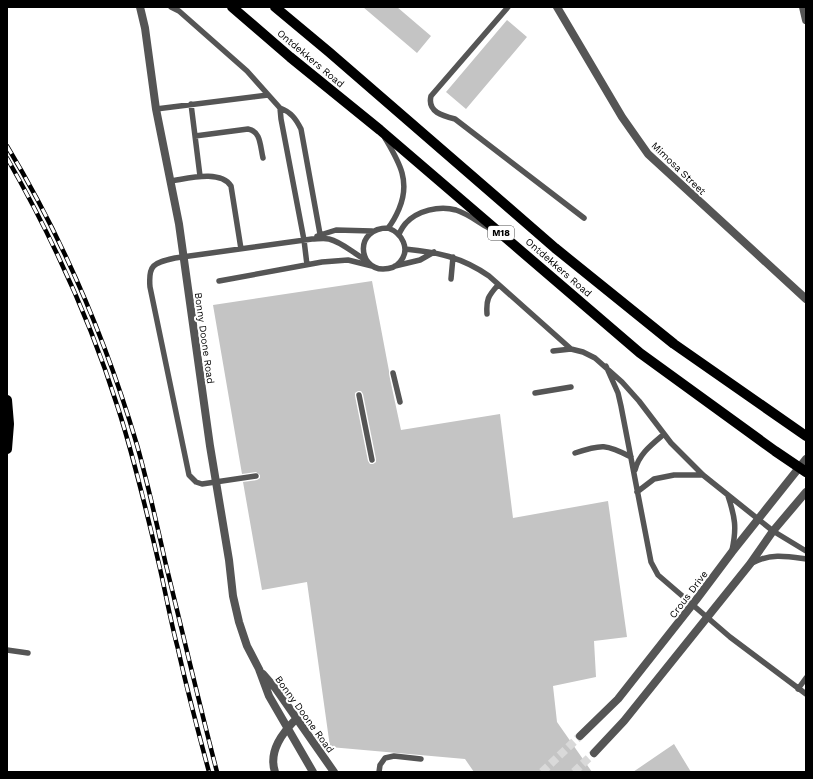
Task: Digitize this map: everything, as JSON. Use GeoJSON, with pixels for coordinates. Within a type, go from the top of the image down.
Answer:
{"type":"FeatureCollection","features":[{"type":"Feature","properties":{"kind":"main road","name":"Ontdekkers Road"},"geometry":{"type":"LineString","coordinates":[[232,7],[290,57],[380,130],[640,353],[775,452],[806,472]]}},
{"type":"Feature","properties":{"kind":"main road","name":"Ontdekkers Road"},"geometry":{"type":"LineString","coordinates":[[275,7],[556,248],[674,344],[806,436]]}},
{"type":"Feature","properties":{"kind":"main road"},"geometry":{"type":"LineString","coordinates":[[7,400],[9,424],[7,449]]}},
{"type":"Feature","properties":{"kind":"street","name":"Bonny Doone Road"},"geometry":{"type":"LineString","coordinates":[[140,7],[145,28],[156,109],[179,224],[209,438],[229,560],[233,596],[239,622],[247,646],[259,668],[269,696],[313,772]]}},
{"type":"Feature","properties":{"kind":"street","name":"Mimosa Street"},"geometry":{"type":"LineString","coordinates":[[557,7],[622,117],[648,154],[806,299]]}},
{"type":"Feature","properties":{"kind":"street"},"geometry":{"type":"LineString","coordinates":[[803,7],[806,20]]}},
{"type":"Feature","properties":{"kind":"street","name":"Crous Drive"},"geometry":{"type":"LineString","coordinates":[[580,736],[618,699],[806,459]]}},
{"type":"Feature","properties":{"kind":"street"},"geometry":{"type":"LineString","coordinates":[[594,753],[624,721],[750,564],[773,531],[806,492]]}},
{"type":"Feature","properties":{"kind":"street","name":"Bonny Doone Road"},"geometry":{"type":"LineString","coordinates":[[259,668],[297,718],[334,772]]}},
{"type":"Feature","properties":{"kind":"street"},"geometry":{"type":"LineString","coordinates":[[275,772],[273,757],[275,748],[287,728],[297,718]]}},
{"type":"Feature","properties":{"kind":"lane"},"geometry":{"type":"LineString","coordinates":[[170,7],[179,10],[247,71],[280,108],[289,111],[296,120],[301,129],[320,234]]}},
{"type":"Feature","properties":{"kind":"lane"},"geometry":{"type":"LineString","coordinates":[[508,7],[431,96],[431,107],[433,110],[444,116],[455,119],[584,218]]}},
{"type":"Feature","properties":{"kind":"lane"},"geometry":{"type":"LineString","coordinates":[[156,109],[268,95]]}},
{"type":"Feature","properties":{"kind":"lane"},"geometry":{"type":"LineString","coordinates":[[191,104],[200,176]]}},
{"type":"Feature","properties":{"kind":"lane"},"geometry":{"type":"LineString","coordinates":[[280,108],[304,240],[307,265]]}},
{"type":"Feature","properties":{"kind":"lane"},"geometry":{"type":"LineString","coordinates":[[195,136],[248,129],[253,130],[257,133],[263,158]]}},
{"type":"Feature","properties":{"kind":"lane"},"geometry":{"type":"LineString","coordinates":[[380,130],[397,159],[404,176],[402,201],[393,223],[388,228]]}},
{"type":"Feature","properties":{"kind":"lane"},"geometry":{"type":"LineString","coordinates":[[170,181],[200,176],[223,179],[228,182],[231,186],[241,249]]}},
{"type":"Feature","properties":{"kind":"lane"},"geometry":{"type":"LineString","coordinates":[[399,234],[406,223],[415,216],[434,208],[454,209],[510,241]]}},
{"type":"Feature","properties":{"kind":"lane"},"geometry":{"type":"LineString","coordinates":[[312,239],[320,234],[336,230],[372,231],[380,228],[388,228],[399,234],[404,241],[404,256],[395,266]]}},
{"type":"Feature","properties":{"kind":"lane"},"geometry":{"type":"LineString","coordinates":[[366,260],[363,248],[364,241],[372,231]]}},
{"type":"Feature","properties":{"kind":"lane"},"geometry":{"type":"LineString","coordinates":[[256,476],[205,484],[196,482],[190,475],[150,287],[149,274],[154,264],[160,261],[183,257],[312,239],[329,239],[343,245],[366,260],[372,266]]}},
{"type":"Feature","properties":{"kind":"lane"},"geometry":{"type":"LineString","coordinates":[[405,249],[434,252],[452,257],[474,266],[572,349]]}},
{"type":"Feature","properties":{"kind":"lane"},"geometry":{"type":"LineString","coordinates":[[219,281],[307,265],[348,260],[380,269],[388,269],[420,260],[434,252]]}},
{"type":"Feature","properties":{"kind":"lane"},"geometry":{"type":"LineString","coordinates":[[451,279],[452,257]]}},
{"type":"Feature","properties":{"kind":"lane"},"geometry":{"type":"LineString","coordinates":[[487,314],[486,305],[488,299],[498,285]]}},
{"type":"Feature","properties":{"kind":"lane"},"geometry":{"type":"LineString","coordinates":[[553,351],[572,349],[583,352],[606,366],[639,401],[671,443],[703,475],[758,520],[806,551]]}},
{"type":"Feature","properties":{"kind":"lane"},"geometry":{"type":"LineString","coordinates":[[606,366],[618,393],[651,562],[658,575],[730,638],[806,694]]}},
{"type":"Feature","properties":{"kind":"lane"},"geometry":{"type":"LineString","coordinates":[[393,373],[400,402]]}},
{"type":"Feature","properties":{"kind":"lane"},"geometry":{"type":"LineString","coordinates":[[535,393],[572,387]]}},
{"type":"Feature","properties":{"kind":"lane"},"geometry":{"type":"LineString","coordinates":[[359,395],[372,460]]}},
{"type":"Feature","properties":{"kind":"lane"},"geometry":{"type":"LineString","coordinates":[[634,472],[642,454],[664,434]]}},
{"type":"Feature","properties":{"kind":"lane"},"geometry":{"type":"LineString","coordinates":[[575,453],[589,448],[608,446],[631,457]]}},
{"type":"Feature","properties":{"kind":"lane"},"geometry":{"type":"LineString","coordinates":[[637,492],[654,479],[674,475],[703,475]]}},
{"type":"Feature","properties":{"kind":"lane"},"geometry":{"type":"LineString","coordinates":[[728,495],[736,526],[736,535],[732,552]]}},
{"type":"Feature","properties":{"kind":"lane"},"geometry":{"type":"LineString","coordinates":[[750,564],[766,557],[777,556],[806,559]]}},
{"type":"Feature","properties":{"kind":"lane"},"geometry":{"type":"LineString","coordinates":[[7,650],[28,653]]}},
{"type":"Feature","properties":{"kind":"lane"},"geometry":{"type":"LineString","coordinates":[[798,689],[806,678]]}},
{"type":"Feature","properties":{"kind":"lane"},"geometry":{"type":"LineString","coordinates":[[379,772],[380,765],[385,758],[394,756],[421,759]]}},
{"type":"Feature","properties":{"kind":"building"},"geometry":{"type":"Polygon","coordinates":[[[363,7],[397,7],[431,36],[417,53],[363,7]]]}},
{"type":"Feature","properties":{"kind":"building"},"geometry":{"type":"Polygon","coordinates":[[[507,20],[527,37],[466,109],[446,92],[507,20]]]}},
{"type":"Feature","properties":{"kind":"building"},"geometry":{"type":"Polygon","coordinates":[[[372,281],[401,430],[500,414],[513,518],[608,501],[627,637],[594,641],[596,677],[553,686],[557,722],[592,772],[474,772],[465,759],[330,747],[307,582],[262,590],[243,482],[257,480],[260,478],[260,475],[256,472],[242,474],[213,305],[372,281]],[[361,391],[355,393],[355,396],[368,461],[370,464],[373,464],[376,462],[376,459],[363,394],[361,391]]]}},
{"type":"Feature","properties":{"kind":"building"},"geometry":{"type":"Polygon","coordinates":[[[674,744],[691,772],[633,772],[674,744]]]}},
{"type":"Feature","properties":{"kind":"tunnel"},"geometry":{"type":"LineString","coordinates":[[542,772],[580,736]]}},
{"type":"Feature","properties":{"kind":"tunnel"},"geometry":{"type":"LineString","coordinates":[[574,772],[594,753]]}},
{"type":"Feature","properties":{"kind":"railway"},"geometry":{"type":"LineString","coordinates":[[7,146],[47,217],[65,254],[97,329],[125,406],[145,475],[217,772]]}},
{"type":"Feature","properties":{"kind":"railway"},"geometry":{"type":"LineString","coordinates":[[7,158],[40,218],[69,280],[96,344],[118,408],[144,503],[161,571],[172,627],[209,772]]}}]}
